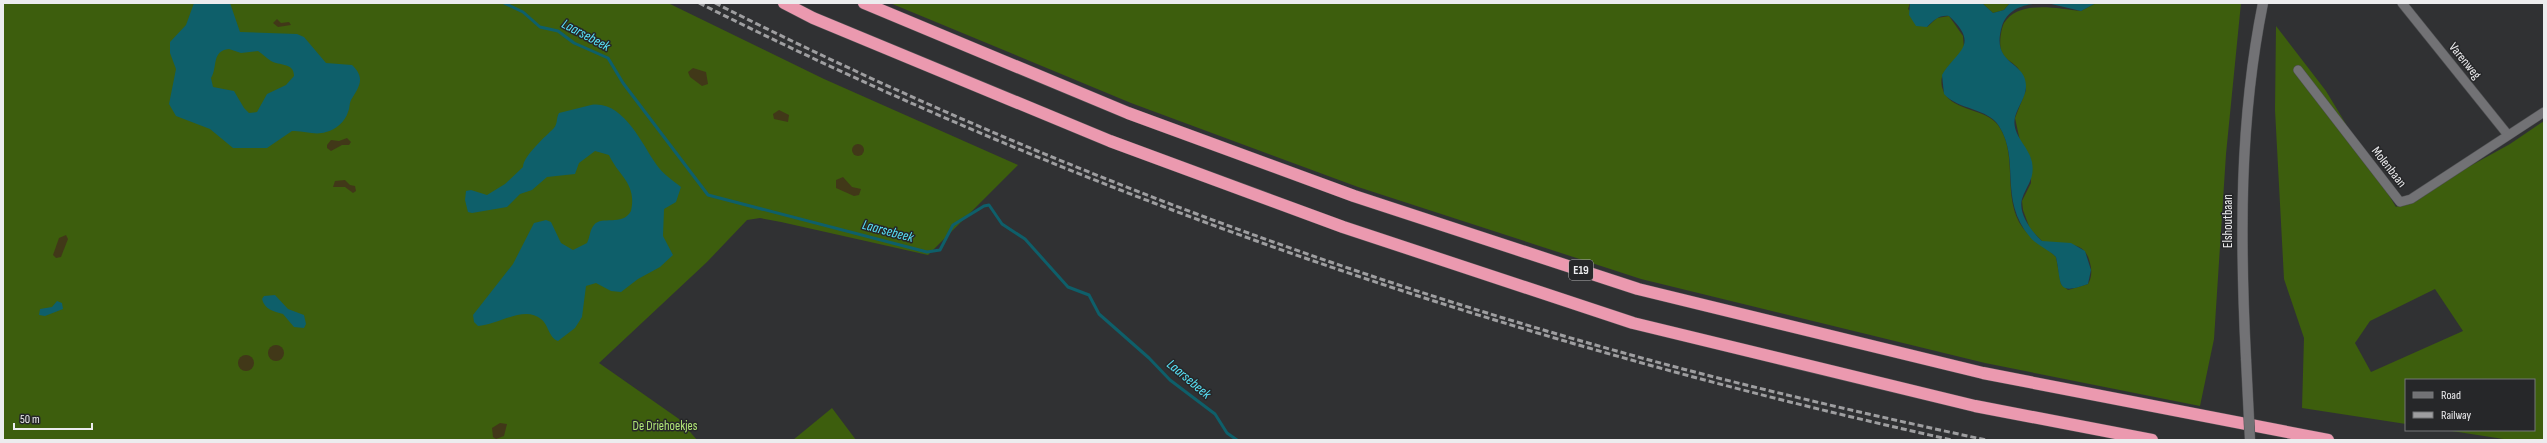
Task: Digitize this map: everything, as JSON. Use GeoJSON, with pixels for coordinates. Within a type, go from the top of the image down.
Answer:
{"type":"FeatureCollection","features":[{"type":"Feature","properties":{"kind":"highway"},"geometry":{"type":"LineString","coordinates":[[784,3],[813,18],[1110,141],[1343,227],[1633,323],[1975,406],[2152,440]]}},
{"type":"Feature","properties":{"kind":"highway","name":"E19"},"geometry":{"type":"LineString","coordinates":[[864,3],[1150,121],[1354,196],[1638,289],[1983,373],[2328,440]]}},
{"type":"Feature","properties":{"kind":"main road","name":"Elshoutbaan"},"geometry":{"type":"LineString","coordinates":[[2250,440],[2241,235],[2242,175],[2250,72],[2263,3]]}},
{"type":"Feature","properties":{"kind":"street","name":"Varenweg"},"geometry":{"type":"LineString","coordinates":[[2402,3],[2508,135]]}},
{"type":"Feature","properties":{"kind":"street","name":"Molenbaan"},"geometry":{"type":"LineString","coordinates":[[2298,70],[2400,202],[2411,199],[2544,112]]}},
{"type":"Feature","properties":{"kind":"green space","name":"De Driehoekjes"},"geometry":{"type":"Polygon","coordinates":[[[3,3],[668,3],[824,79],[1018,165],[928,255],[781,222],[760,218],[747,220],[707,262],[599,363],[679,419],[697,440],[3,440],[3,3]]]}},
{"type":"Feature","properties":{"kind":"green space"},"geometry":{"type":"Polygon","coordinates":[[[890,3],[1910,3],[1908,9],[1927,27],[1937,18],[1949,16],[1963,36],[1964,49],[1945,71],[1941,81],[1942,87],[1951,101],[1985,115],[1998,125],[2004,136],[2007,147],[2012,198],[2014,210],[2019,222],[2031,237],[2056,257],[2061,284],[2068,290],[2088,284],[2091,276],[2091,266],[2087,255],[2077,246],[2042,241],[2030,229],[2023,210],[2022,201],[2031,183],[2031,159],[2020,141],[2015,118],[2026,90],[2019,69],[2006,58],[2001,50],[2000,44],[2004,23],[2019,11],[2038,7],[2081,11],[2096,3],[2241,3],[2226,154],[2214,339],[2200,406],[1985,363],[1641,279],[1358,187],[1131,103],[890,3]]]}},
{"type":"Feature","properties":{"kind":"green space"},"geometry":{"type":"Polygon","coordinates":[[[1982,3],[2010,3],[2004,10],[1993,13],[1982,3]]]}},
{"type":"Feature","properties":{"kind":"green space"},"geometry":{"type":"Polygon","coordinates":[[[2276,26],[2326,91],[2396,207],[2510,144],[2544,121],[2544,440],[2510,440],[2452,431],[2535,431],[2535,379],[2405,379],[2405,424],[2302,408],[2304,338],[2284,279],[2275,110],[2276,26]],[[2435,289],[2370,321],[2355,343],[2371,372],[2463,331],[2435,289]]]}},
{"type":"Feature","properties":{"kind":"green space"},"geometry":{"type":"Polygon","coordinates":[[[832,408],[856,440],[793,440],[832,408]]]}},
{"type":"Feature","properties":{"kind":"sand"},"geometry":{"type":"Polygon","coordinates":[[[277,19],[281,23],[289,22],[291,25],[278,27],[273,23],[277,19]]]}},
{"type":"Feature","properties":{"kind":"sand"},"geometry":{"type":"Polygon","coordinates":[[[693,68],[706,72],[708,84],[702,86],[690,77],[688,72],[693,68]]]}},
{"type":"Feature","properties":{"kind":"sand"},"geometry":{"type":"Polygon","coordinates":[[[779,110],[789,115],[788,122],[774,119],[773,114],[779,110]]]}},
{"type":"Feature","properties":{"kind":"sand"},"geometry":{"type":"Polygon","coordinates":[[[347,138],[351,142],[349,145],[342,145],[331,151],[327,148],[327,145],[331,140],[339,141],[347,138]]]}},
{"type":"Feature","properties":{"kind":"sand"},"geometry":{"type":"Polygon","coordinates":[[[860,144],[863,145],[863,155],[856,156],[853,155],[852,148],[853,145],[860,144]]]}},
{"type":"Feature","properties":{"kind":"sand"},"geometry":{"type":"Polygon","coordinates":[[[843,177],[852,187],[861,189],[859,195],[854,196],[836,188],[836,180],[843,177]]]}},
{"type":"Feature","properties":{"kind":"sand"},"geometry":{"type":"Polygon","coordinates":[[[345,180],[350,185],[355,186],[356,191],[353,193],[345,187],[333,187],[335,181],[345,180]]]}},
{"type":"Feature","properties":{"kind":"sand"},"geometry":{"type":"Polygon","coordinates":[[[66,235],[68,239],[61,257],[56,258],[53,255],[59,238],[66,235]]]}},
{"type":"Feature","properties":{"kind":"sand"},"geometry":{"type":"Polygon","coordinates":[[[276,345],[282,347],[284,353],[282,359],[276,361],[270,359],[268,353],[270,347],[276,345]]]}},
{"type":"Feature","properties":{"kind":"sand"},"geometry":{"type":"Polygon","coordinates":[[[243,355],[249,355],[254,360],[252,369],[249,371],[243,371],[238,366],[238,360],[243,355]]]}},
{"type":"Feature","properties":{"kind":"sand"},"geometry":{"type":"Polygon","coordinates":[[[500,423],[507,424],[504,436],[496,439],[493,437],[492,428],[500,423]]]}},
{"type":"Feature","properties":{"kind":"water"},"geometry":{"type":"Polygon","coordinates":[[[194,3],[230,3],[240,32],[297,34],[304,37],[326,63],[352,65],[359,74],[359,87],[350,102],[347,116],[339,125],[322,133],[292,131],[267,148],[233,148],[210,129],[176,116],[169,104],[176,69],[170,53],[170,42],[186,25],[194,3]],[[229,49],[223,50],[217,56],[211,78],[213,87],[234,91],[244,108],[249,113],[257,112],[267,94],[286,85],[294,76],[292,68],[286,65],[274,63],[258,51],[241,53],[229,49]]]}},
{"type":"Feature","properties":{"kind":"water"},"geometry":{"type":"Polygon","coordinates":[[[1910,3],[1982,3],[1993,13],[2004,10],[2010,3],[2041,3],[2023,6],[2008,15],[2002,26],[2000,39],[2001,49],[2004,56],[2021,71],[2026,86],[2025,94],[2016,113],[2014,123],[2018,135],[2028,151],[2033,168],[2022,199],[2022,211],[2030,228],[2042,241],[2071,243],[2085,251],[2091,270],[2088,284],[2070,289],[2065,288],[2060,281],[2056,257],[2033,240],[2020,223],[2012,194],[2009,153],[1999,126],[1988,116],[1957,103],[1944,94],[1942,75],[1959,54],[1965,42],[1963,34],[1958,26],[1949,16],[1942,16],[1937,18],[1927,27],[1916,26],[1909,15],[1910,3]]]}},
{"type":"Feature","properties":{"kind":"water"},"geometry":{"type":"Polygon","coordinates":[[[2047,3],[2096,3],[2081,11],[2047,3]]]}},
{"type":"Feature","properties":{"kind":"water"},"geometry":{"type":"Polygon","coordinates":[[[591,105],[602,105],[613,109],[622,116],[638,135],[658,167],[681,187],[676,202],[664,209],[663,236],[673,255],[660,267],[638,279],[621,292],[611,291],[596,283],[586,286],[582,317],[575,328],[558,341],[552,337],[546,324],[534,315],[519,315],[478,326],[474,322],[473,315],[513,264],[534,223],[546,220],[551,222],[561,243],[573,250],[587,243],[594,225],[598,222],[623,219],[631,211],[632,194],[626,181],[609,155],[595,151],[579,163],[575,174],[547,177],[532,190],[520,194],[507,207],[472,213],[468,212],[465,200],[466,191],[471,190],[487,195],[505,184],[523,167],[527,157],[554,128],[559,113],[591,105]]]}},
{"type":"Feature","properties":{"kind":"water"},"geometry":{"type":"Polygon","coordinates":[[[275,295],[288,309],[304,315],[306,324],[304,328],[294,327],[283,314],[270,310],[265,306],[262,299],[264,296],[275,295]]]}},
{"type":"Feature","properties":{"kind":"water"},"geometry":{"type":"Polygon","coordinates":[[[57,301],[62,303],[63,309],[45,316],[39,315],[40,309],[52,307],[57,301]]]}},
{"type":"Feature","properties":{"kind":"waterway","name":"Laarsebeek"},"geometry":{"type":"LineString","coordinates":[[504,3],[523,12],[540,27],[558,31],[574,43],[608,58],[623,83],[708,195],[927,252],[940,250],[953,225],[984,206],[989,205],[1002,224],[1025,239],[1068,287],[1089,295],[1099,314],[1149,358],[1170,380],[1215,414],[1227,433],[1237,440]]}},
{"type":"Feature","properties":{"kind":"railway"},"geometry":{"type":"LineString","coordinates":[[699,3],[850,75],[1002,142],[1156,204],[1312,260],[1470,312],[1629,359],[1790,402],[1952,440]]}},
{"type":"Feature","properties":{"kind":"railway"},"geometry":{"type":"LineString","coordinates":[[715,3],[831,60],[1068,164],[1189,211],[1311,255],[1434,296],[1558,334],[1683,369],[1834,406],[1986,440]]}}]}
